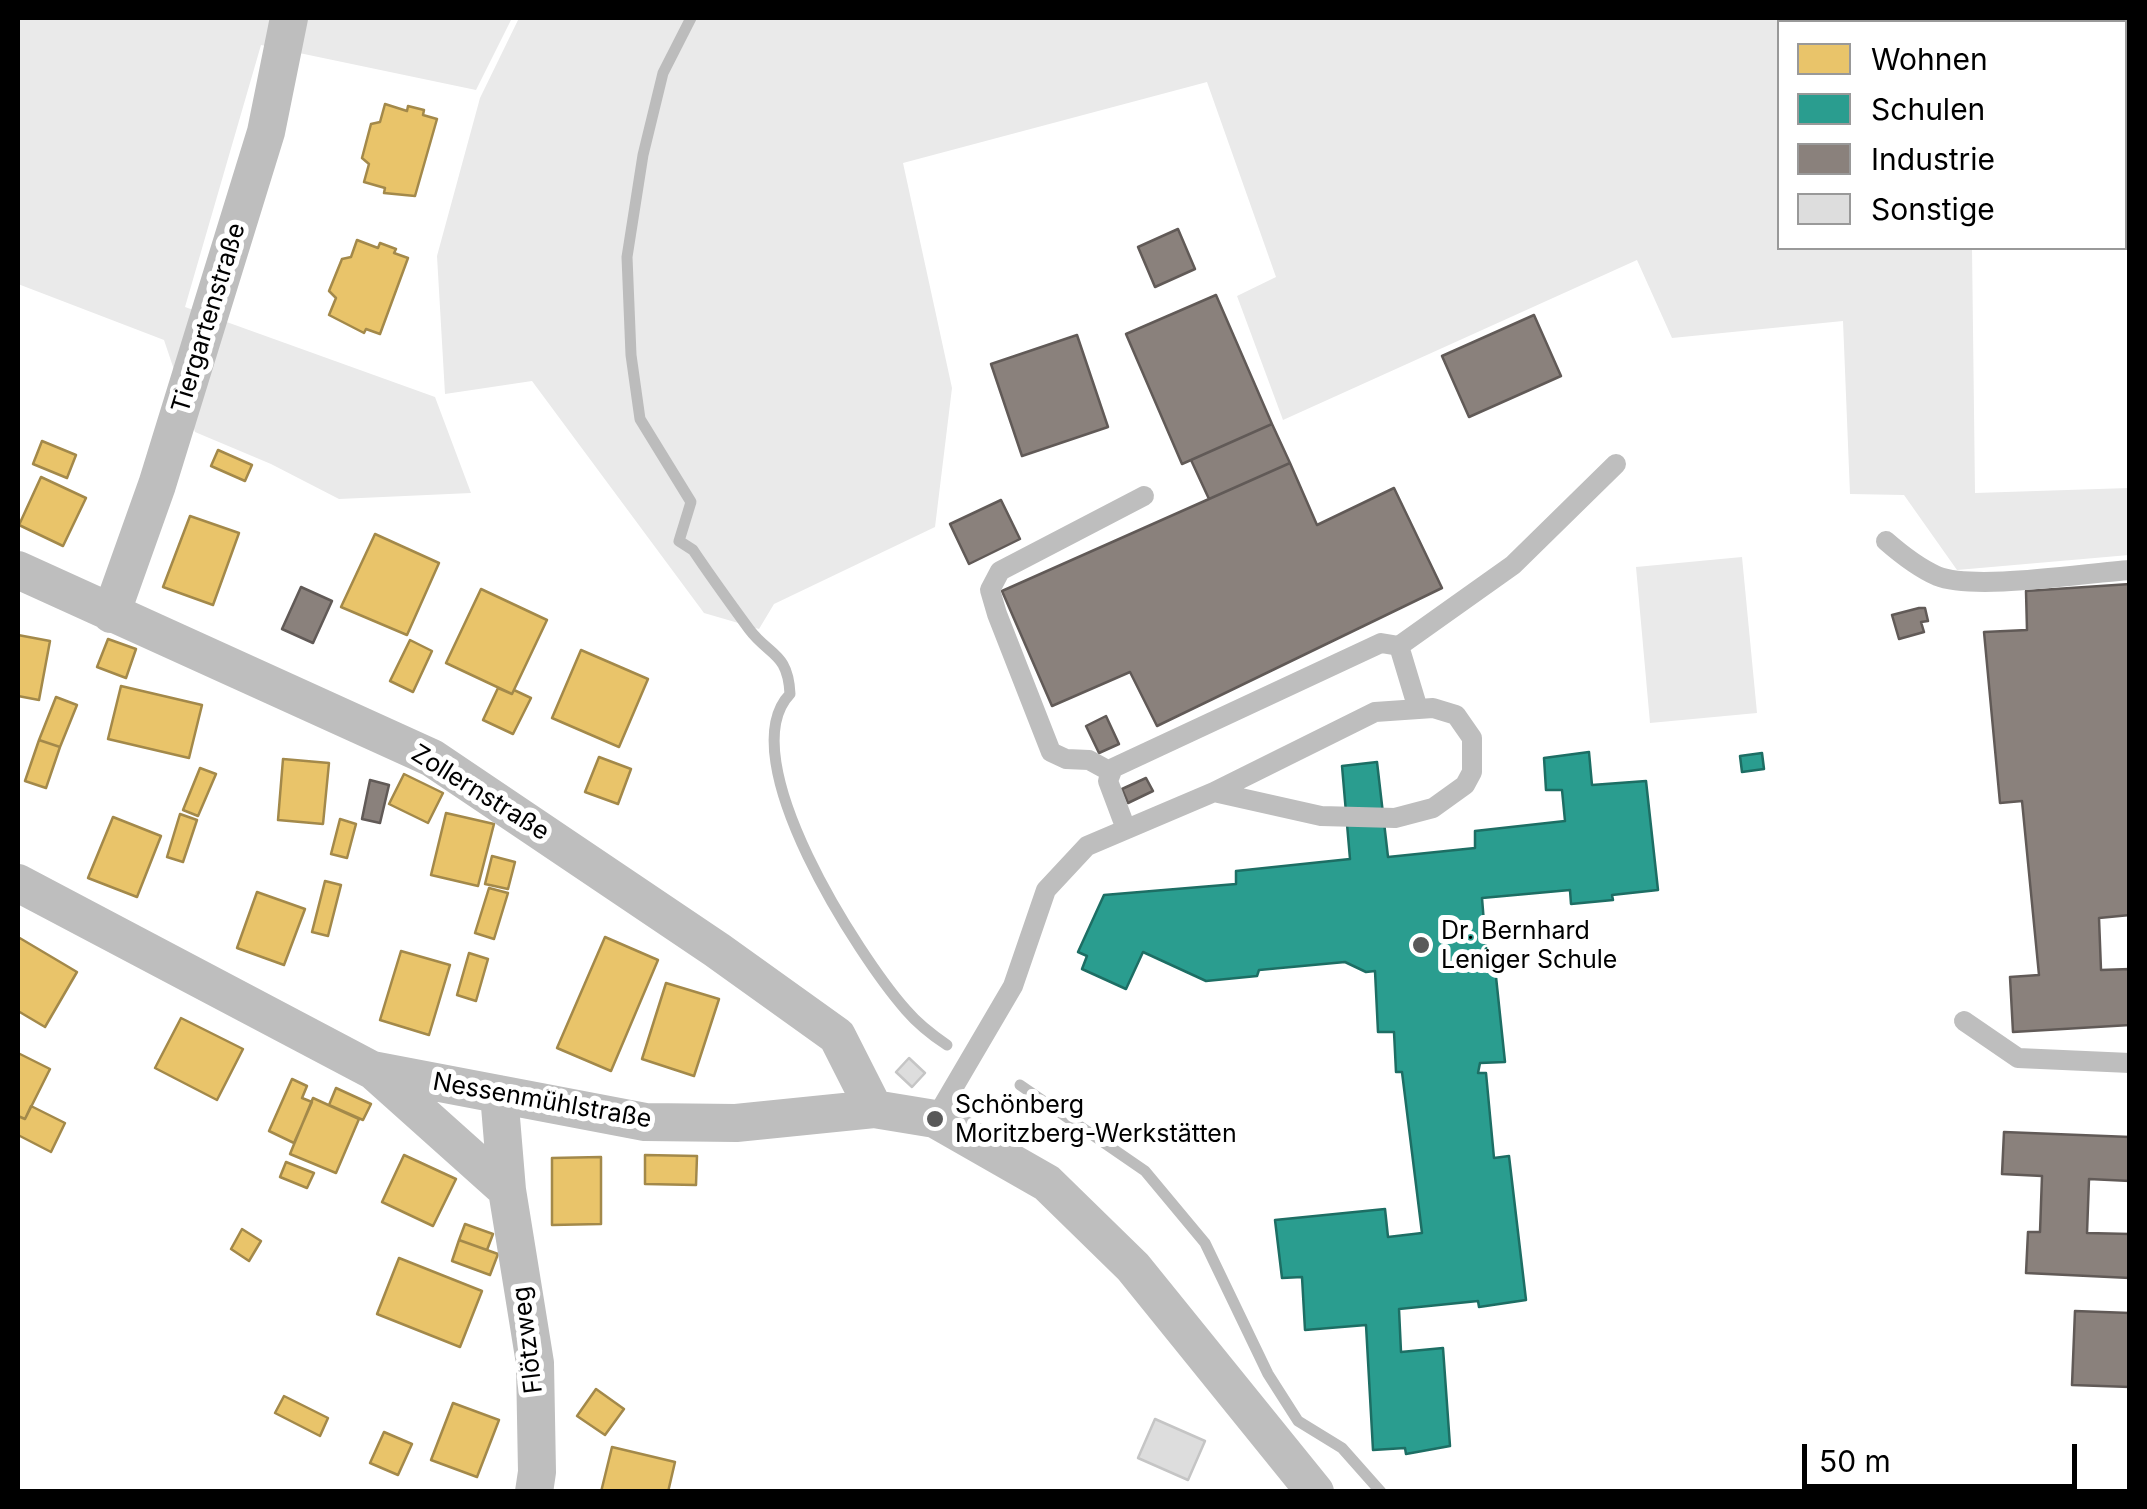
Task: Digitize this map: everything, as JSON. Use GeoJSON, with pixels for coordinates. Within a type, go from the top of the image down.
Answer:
{"type":"FeatureCollection","features":[{"type":"Feature","properties":{"kind":"street","name":"Tiergartenstraße"},"geometry":{"type":"LineString","coordinates":[[111,614],[157,485],[266,132],[289,18]]}},
{"type":"Feature","properties":{"kind":"street","name":"Zollernstraße"},"geometry":{"type":"LineString","coordinates":[[18,570],[432,758],[837,1036],[874,1109]]}},
{"type":"Feature","properties":{"kind":"street","name":"Nessenmühlstraße"},"geometry":{"type":"LineString","coordinates":[[18,883],[372,1070],[645,1122],[736,1124],[944,1104],[1046,1183],[1133,1267],[1314,1492]]}},
{"type":"Feature","properties":{"kind":"street"},"geometry":{"type":"LineString","coordinates":[[372,1070],[507,1190]]}},
{"type":"Feature","properties":{"kind":"street","name":"Flötzweg"},"geometry":{"type":"LineString","coordinates":[[499,1094],[507,1190],[534,1363],[534,1492]]}},
{"type":"Feature","properties":{"kind":"lane"},"geometry":{"type":"LineString","coordinates":[[1126,829],[1108,781],[1113,768],[1381,643],[1399,646],[1513,565],[1616,464]]}},
{"type":"Feature","properties":{"kind":"lane"},"geometry":{"type":"LineString","coordinates":[[1111,772],[1089,760],[1066,759],[1052,752],[990,590],[1000,571],[1144,496]]}},
{"type":"Feature","properties":{"kind":"lane"},"geometry":{"type":"LineString","coordinates":[[1886,540],[1908,561],[1939,577],[1966,583],[2130,570]]}},
{"type":"Feature","properties":{"kind":"lane"},"geometry":{"type":"LineString","coordinates":[[1399,646],[1418,709]]}},
{"type":"Feature","properties":{"kind":"lane"},"geometry":{"type":"LineString","coordinates":[[944,1104],[1013,986],[1046,890],[1087,846],[1214,792],[1375,712],[1432,708],[1456,715],[1472,738],[1472,772],[1465,785],[1433,808],[1395,818],[1322,816],[1214,792]]}},
{"type":"Feature","properties":{"kind":"lane"},"geometry":{"type":"LineString","coordinates":[[1964,1021],[2018,1058],[2130,1063]]}},
{"type":"Feature","properties":{"kind":"shaded area"},"geometry":{"type":"Polygon","coordinates":[[[18,18],[512,18],[476,90],[261,45],[185,307],[435,397],[471,493],[339,499],[271,464],[195,432],[164,340],[18,284],[18,18]]]}},
{"type":"Feature","properties":{"kind":"shaded area"},"geometry":{"type":"Polygon","coordinates":[[[519,18],[1978,18],[1777,20],[1777,250],[1972,250],[1975,493],[2129,488],[2129,555],[1957,570],[1904,495],[1850,494],[1843,321],[1672,338],[1637,260],[1283,420],[1237,296],[1276,277],[1207,82],[903,163],[952,388],[935,527],[774,604],[759,629],[704,613],[532,381],[445,394],[437,256],[480,98],[519,18]]]}},
{"type":"Feature","properties":{"kind":"shaded area"},"geometry":{"type":"Polygon","coordinates":[[[1742,557],[1757,713],[1650,723],[1636,567],[1742,557]]]}},
{"type":"Feature","properties":{"kind":"building: Wohnen"},"geometry":{"type":"Polygon","coordinates":[[[385,104],[407,111],[408,106],[424,110],[423,115],[437,119],[415,196],[384,193],[385,188],[364,182],[369,164],[362,158],[371,124],[380,122],[385,104]]]}},
{"type":"Feature","properties":{"kind":"building: Wohnen"},"geometry":{"type":"Polygon","coordinates":[[[357,240],[378,248],[380,243],[408,258],[380,334],[366,329],[364,333],[329,315],[336,298],[329,291],[342,259],[351,257],[357,240]]]}},
{"type":"Feature","properties":{"kind":"building: Wohnen"},"geometry":{"type":"Polygon","coordinates":[[[42,441],[76,455],[67,478],[33,464],[42,441]]]}},
{"type":"Feature","properties":{"kind":"building: Wohnen"},"geometry":{"type":"Polygon","coordinates":[[[218,450],[252,465],[245,481],[211,466],[218,450]]]}},
{"type":"Feature","properties":{"kind":"building: Wohnen"},"geometry":{"type":"Polygon","coordinates":[[[41,477],[86,498],[63,546],[19,525],[41,477]]]}},
{"type":"Feature","properties":{"kind":"building: Wohnen"},"geometry":{"type":"Polygon","coordinates":[[[190,516],[239,533],[213,605],[163,587],[190,516]]]}},
{"type":"Feature","properties":{"kind":"building: Wohnen"},"geometry":{"type":"Polygon","coordinates":[[[375,534],[439,563],[407,635],[341,607],[375,534]]]}},
{"type":"Feature","properties":{"kind":"building: Wohnen"},"geometry":{"type":"Polygon","coordinates":[[[481,589],[547,620],[512,694],[446,663],[481,589]]]}},
{"type":"Feature","properties":{"kind":"building: Wohnen"},"geometry":{"type":"Polygon","coordinates":[[[18,635],[50,641],[39,700],[18,696],[18,635]]]}},
{"type":"Feature","properties":{"kind":"building: Wohnen"},"geometry":{"type":"Polygon","coordinates":[[[108,639],[136,649],[126,678],[97,667],[108,639]]]}},
{"type":"Feature","properties":{"kind":"building: Wohnen"},"geometry":{"type":"Polygon","coordinates":[[[410,640],[432,651],[413,692],[390,681],[410,640]]]}},
{"type":"Feature","properties":{"kind":"building: Wohnen"},"geometry":{"type":"Polygon","coordinates":[[[581,650],[648,679],[619,747],[552,718],[581,650]]]}},
{"type":"Feature","properties":{"kind":"building: Wohnen"},"geometry":{"type":"Polygon","coordinates":[[[121,686],[202,705],[189,758],[108,739],[121,686]]]}},
{"type":"Feature","properties":{"kind":"building: Wohnen"},"geometry":{"type":"Polygon","coordinates":[[[498,688],[531,698],[513,734],[483,720],[498,688]]]}},
{"type":"Feature","properties":{"kind":"building: Wohnen"},"geometry":{"type":"Polygon","coordinates":[[[56,697],[77,705],[60,747],[39,740],[56,697]]]}},
{"type":"Feature","properties":{"kind":"building: Wohnen"},"geometry":{"type":"Polygon","coordinates":[[[39,740],[60,747],[46,788],[25,781],[39,740]]]}},
{"type":"Feature","properties":{"kind":"building: Wohnen"},"geometry":{"type":"Polygon","coordinates":[[[599,757],[631,769],[618,804],[585,792],[599,757]]]}},
{"type":"Feature","properties":{"kind":"building: Wohnen"},"geometry":{"type":"Polygon","coordinates":[[[283,759],[329,763],[323,824],[278,820],[283,759]]]}},
{"type":"Feature","properties":{"kind":"building: Wohnen"},"geometry":{"type":"Polygon","coordinates":[[[200,768],[216,774],[198,816],[183,810],[200,768]]]}},
{"type":"Feature","properties":{"kind":"building: Wohnen"},"geometry":{"type":"Polygon","coordinates":[[[404,774],[443,793],[428,823],[389,804],[404,774]]]}},
{"type":"Feature","properties":{"kind":"building: Wohnen"},"geometry":{"type":"Polygon","coordinates":[[[446,813],[494,824],[478,886],[431,875],[446,813]]]}},
{"type":"Feature","properties":{"kind":"building: Wohnen"},"geometry":{"type":"Polygon","coordinates":[[[180,814],[197,820],[183,862],[167,857],[180,814]]]}},
{"type":"Feature","properties":{"kind":"building: Wohnen"},"geometry":{"type":"Polygon","coordinates":[[[113,817],[161,836],[137,897],[88,878],[113,817]]]}},
{"type":"Feature","properties":{"kind":"building: Wohnen"},"geometry":{"type":"Polygon","coordinates":[[[340,819],[356,824],[347,858],[331,854],[340,819]]]}},
{"type":"Feature","properties":{"kind":"building: Wohnen"},"geometry":{"type":"Polygon","coordinates":[[[492,856],[515,862],[508,889],[485,884],[492,856]]]}},
{"type":"Feature","properties":{"kind":"building: Wohnen"},"geometry":{"type":"Polygon","coordinates":[[[325,881],[341,885],[328,936],[312,932],[325,881]]]}},
{"type":"Feature","properties":{"kind":"building: Wohnen"},"geometry":{"type":"Polygon","coordinates":[[[489,888],[508,893],[494,939],[475,933],[489,888]]]}},
{"type":"Feature","properties":{"kind":"building: Wohnen"},"geometry":{"type":"Polygon","coordinates":[[[257,892],[305,909],[284,965],[237,948],[257,892]]]}},
{"type":"Feature","properties":{"kind":"building: Wohnen"},"geometry":{"type":"Polygon","coordinates":[[[18,937],[77,972],[45,1027],[18,1011],[18,937]]]}},
{"type":"Feature","properties":{"kind":"building: Wohnen"},"geometry":{"type":"Polygon","coordinates":[[[605,937],[658,960],[611,1071],[557,1048],[605,937]]]}},
{"type":"Feature","properties":{"kind":"building: Wohnen"},"geometry":{"type":"Polygon","coordinates":[[[401,951],[450,965],[429,1035],[380,1020],[401,951]]]}},
{"type":"Feature","properties":{"kind":"building: Wohnen"},"geometry":{"type":"Polygon","coordinates":[[[469,953],[488,959],[476,1001],[457,995],[469,953]]]}},
{"type":"Feature","properties":{"kind":"building: Wohnen"},"geometry":{"type":"Polygon","coordinates":[[[666,983],[719,999],[694,1076],[642,1059],[666,983]]]}},
{"type":"Feature","properties":{"kind":"building: Wohnen"},"geometry":{"type":"Polygon","coordinates":[[[181,1018],[243,1049],[217,1100],[155,1068],[181,1018]]]}},
{"type":"Feature","properties":{"kind":"building: Wohnen"},"geometry":{"type":"Polygon","coordinates":[[[18,1053],[50,1069],[25,1119],[18,1116],[18,1053]]]}},
{"type":"Feature","properties":{"kind":"building: Wohnen"},"geometry":{"type":"Polygon","coordinates":[[[292,1079],[307,1086],[302,1098],[312,1102],[294,1143],[269,1131],[292,1079]]]}},
{"type":"Feature","properties":{"kind":"building: Wohnen"},"geometry":{"type":"Polygon","coordinates":[[[336,1088],[371,1104],[363,1120],[329,1105],[336,1088]]]}},
{"type":"Feature","properties":{"kind":"building: Wohnen"},"geometry":{"type":"Polygon","coordinates":[[[313,1098],[359,1119],[336,1173],[290,1154],[313,1098]]]}},
{"type":"Feature","properties":{"kind":"building: Wohnen"},"geometry":{"type":"Polygon","coordinates":[[[31,1106],[65,1123],[51,1152],[18,1135],[18,1116],[25,1119],[31,1106]]]}},
{"type":"Feature","properties":{"kind":"building: Wohnen"},"geometry":{"type":"Polygon","coordinates":[[[404,1155],[456,1179],[433,1226],[382,1202],[404,1155]]]}},
{"type":"Feature","properties":{"kind":"building: Wohnen"},"geometry":{"type":"Polygon","coordinates":[[[645,1155],[697,1156],[696,1185],[645,1184],[645,1155]]]}},
{"type":"Feature","properties":{"kind":"building: Wohnen"},"geometry":{"type":"Polygon","coordinates":[[[601,1157],[601,1224],[552,1225],[552,1158],[601,1157]]]}},
{"type":"Feature","properties":{"kind":"building: Wohnen"},"geometry":{"type":"Polygon","coordinates":[[[286,1162],[314,1173],[307,1188],[280,1177],[286,1162]]]}},
{"type":"Feature","properties":{"kind":"building: Wohnen"},"geometry":{"type":"Polygon","coordinates":[[[465,1224],[493,1234],[487,1250],[459,1240],[465,1224]]]}},
{"type":"Feature","properties":{"kind":"building: Wohnen"},"geometry":{"type":"Polygon","coordinates":[[[242,1229],[261,1241],[249,1261],[231,1249],[242,1229]]]}},
{"type":"Feature","properties":{"kind":"building: Wohnen"},"geometry":{"type":"Polygon","coordinates":[[[459,1240],[498,1254],[490,1275],[452,1261],[459,1240]]]}},
{"type":"Feature","properties":{"kind":"building: Wohnen"},"geometry":{"type":"Polygon","coordinates":[[[399,1258],[482,1291],[460,1347],[377,1314],[399,1258]]]}},
{"type":"Feature","properties":{"kind":"building: Wohnen"},"geometry":{"type":"Polygon","coordinates":[[[596,1389],[624,1409],[605,1435],[577,1416],[596,1389]]]}},
{"type":"Feature","properties":{"kind":"building: Wohnen"},"geometry":{"type":"Polygon","coordinates":[[[284,1396],[328,1418],[320,1436],[275,1413],[284,1396]]]}},
{"type":"Feature","properties":{"kind":"building: Wohnen"},"geometry":{"type":"Polygon","coordinates":[[[453,1403],[499,1420],[477,1477],[431,1460],[453,1403]]]}},
{"type":"Feature","properties":{"kind":"building: Wohnen"},"geometry":{"type":"Polygon","coordinates":[[[384,1432],[412,1444],[398,1475],[370,1463],[384,1432]]]}},
{"type":"Feature","properties":{"kind":"building: Wohnen"},"geometry":{"type":"Polygon","coordinates":[[[612,1447],[675,1462],[668,1492],[601,1492],[612,1447]]]}},
{"type":"Feature","properties":{"kind":"building: Schulen"},"geometry":{"type":"Polygon","coordinates":[[[1589,752],[1592,785],[1646,781],[1658,890],[1571,904],[1570,890],[1482,898],[1487,960],[1494,958],[1505,1062],[1480,1063],[1478,1073],[1486,1073],[1494,1158],[1509,1156],[1526,1300],[1479,1307],[1478,1301],[1399,1309],[1401,1352],[1443,1348],[1450,1446],[1406,1454],[1405,1448],[1373,1450],[1366,1325],[1305,1330],[1302,1277],[1282,1278],[1275,1220],[1385,1209],[1388,1237],[1422,1233],[1402,1072],[1396,1072],[1394,1032],[1378,1032],[1375,971],[1366,972],[1345,962],[1259,970],[1257,976],[1206,981],[1143,952],[1126,989],[1082,969],[1087,956],[1078,952],[1104,895],[1236,884],[1236,871],[1350,859],[1342,766],[1377,762],[1388,857],[1475,848],[1475,831],[1565,821],[1562,790],[1546,790],[1544,758],[1589,752]]]}},
{"type":"Feature","properties":{"kind":"building: Schulen"},"geometry":{"type":"Polygon","coordinates":[[[1762,753],[1764,769],[1742,772],[1740,756],[1762,753]]]}},
{"type":"Feature","properties":{"kind":"building: Industrie"},"geometry":{"type":"Polygon","coordinates":[[[1178,229],[1195,269],[1155,287],[1138,247],[1178,229]]]}},
{"type":"Feature","properties":{"kind":"building: Industrie"},"geometry":{"type":"Polygon","coordinates":[[[1216,295],[1272,424],[1182,464],[1126,334],[1216,295]]]}},
{"type":"Feature","properties":{"kind":"building: Industrie"},"geometry":{"type":"Polygon","coordinates":[[[1534,315],[1561,376],[1469,417],[1442,356],[1534,315]]]}},
{"type":"Feature","properties":{"kind":"building: Industrie"},"geometry":{"type":"Polygon","coordinates":[[[1077,335],[1108,427],[1022,456],[991,364],[1077,335]]]}},
{"type":"Feature","properties":{"kind":"building: Industrie"},"geometry":{"type":"Polygon","coordinates":[[[1272,424],[1290,463],[1209,499],[1191,460],[1272,424]]]}},
{"type":"Feature","properties":{"kind":"building: Industrie"},"geometry":{"type":"Polygon","coordinates":[[[1290,463],[1317,525],[1394,488],[1442,588],[1157,726],[1130,672],[1052,706],[1002,591],[1290,463]]]}},
{"type":"Feature","properties":{"kind":"building: Industrie"},"geometry":{"type":"Polygon","coordinates":[[[1001,500],[1020,539],[969,564],[950,524],[1001,500]]]}},
{"type":"Feature","properties":{"kind":"building: Industrie"},"geometry":{"type":"Polygon","coordinates":[[[2130,584],[2130,915],[2099,918],[2101,970],[2130,969],[2130,1025],[2013,1032],[2010,977],[2039,975],[2022,801],[2000,803],[1984,632],[2027,630],[2026,591],[2130,584]]]}},
{"type":"Feature","properties":{"kind":"building: Industrie"},"geometry":{"type":"Polygon","coordinates":[[[301,587],[332,601],[313,643],[282,629],[301,587]]]}},
{"type":"Feature","properties":{"kind":"building: Industrie"},"geometry":{"type":"Polygon","coordinates":[[[1925,608],[1928,621],[1921,622],[1924,632],[1899,639],[1892,615],[1925,608]]]}},
{"type":"Feature","properties":{"kind":"building: Industrie"},"geometry":{"type":"Polygon","coordinates":[[[1106,716],[1119,744],[1099,753],[1086,726],[1106,716]]]}},
{"type":"Feature","properties":{"kind":"building: Industrie"},"geometry":{"type":"Polygon","coordinates":[[[1146,778],[1153,791],[1128,803],[1122,789],[1146,778]]]}},
{"type":"Feature","properties":{"kind":"building: Industrie"},"geometry":{"type":"Polygon","coordinates":[[[370,780],[389,785],[380,823],[362,819],[370,780]]]}},
{"type":"Feature","properties":{"kind":"building: Industrie"},"geometry":{"type":"Polygon","coordinates":[[[2004,1132],[2130,1137],[2130,1181],[2089,1179],[2087,1233],[2130,1234],[2130,1278],[2026,1273],[2028,1232],[2040,1232],[2042,1176],[2002,1174],[2004,1132]]]}},
{"type":"Feature","properties":{"kind":"building: Industrie"},"geometry":{"type":"Polygon","coordinates":[[[2075,1311],[2130,1313],[2130,1387],[2072,1385],[2075,1311]]]}},
{"type":"Feature","properties":{"kind":"building: Sonstige"},"geometry":{"type":"Polygon","coordinates":[[[909,1058],[925,1073],[912,1087],[896,1072],[909,1058]]]}},
{"type":"Feature","properties":{"kind":"building: Sonstige"},"geometry":{"type":"Polygon","coordinates":[[[1155,1419],[1205,1441],[1188,1480],[1138,1458],[1155,1419]]]}},
{"type":"Feature","properties":{"kind":"waterway"},"geometry":{"type":"LineString","coordinates":[[691,18],[663,73],[643,155],[627,257],[631,355],[640,419],[691,502],[679,541],[693,550],[749,629],[786,670],[790,694],[776,724],[776,763],[788,808],[808,856],[833,904],[885,984],[915,1020],[947,1045]]}},
{"type":"Feature","properties":{"kind":"waterway"},"geometry":{"type":"LineString","coordinates":[[1020,1085],[1145,1171],[1205,1243],[1268,1374],[1298,1421],[1342,1448],[1381,1492]]}},
{"type":"Feature","properties":{"kind":"place","name":"Dr. Bernhard Leniger Schule"},"geometry":{"type":"Point","coordinates":[1421,945]}},
{"type":"Feature","properties":{"kind":"place","name":"Schönberg Moritzberg-Werkstätten"},"geometry":{"type":"Point","coordinates":[935,1119]}}]}
